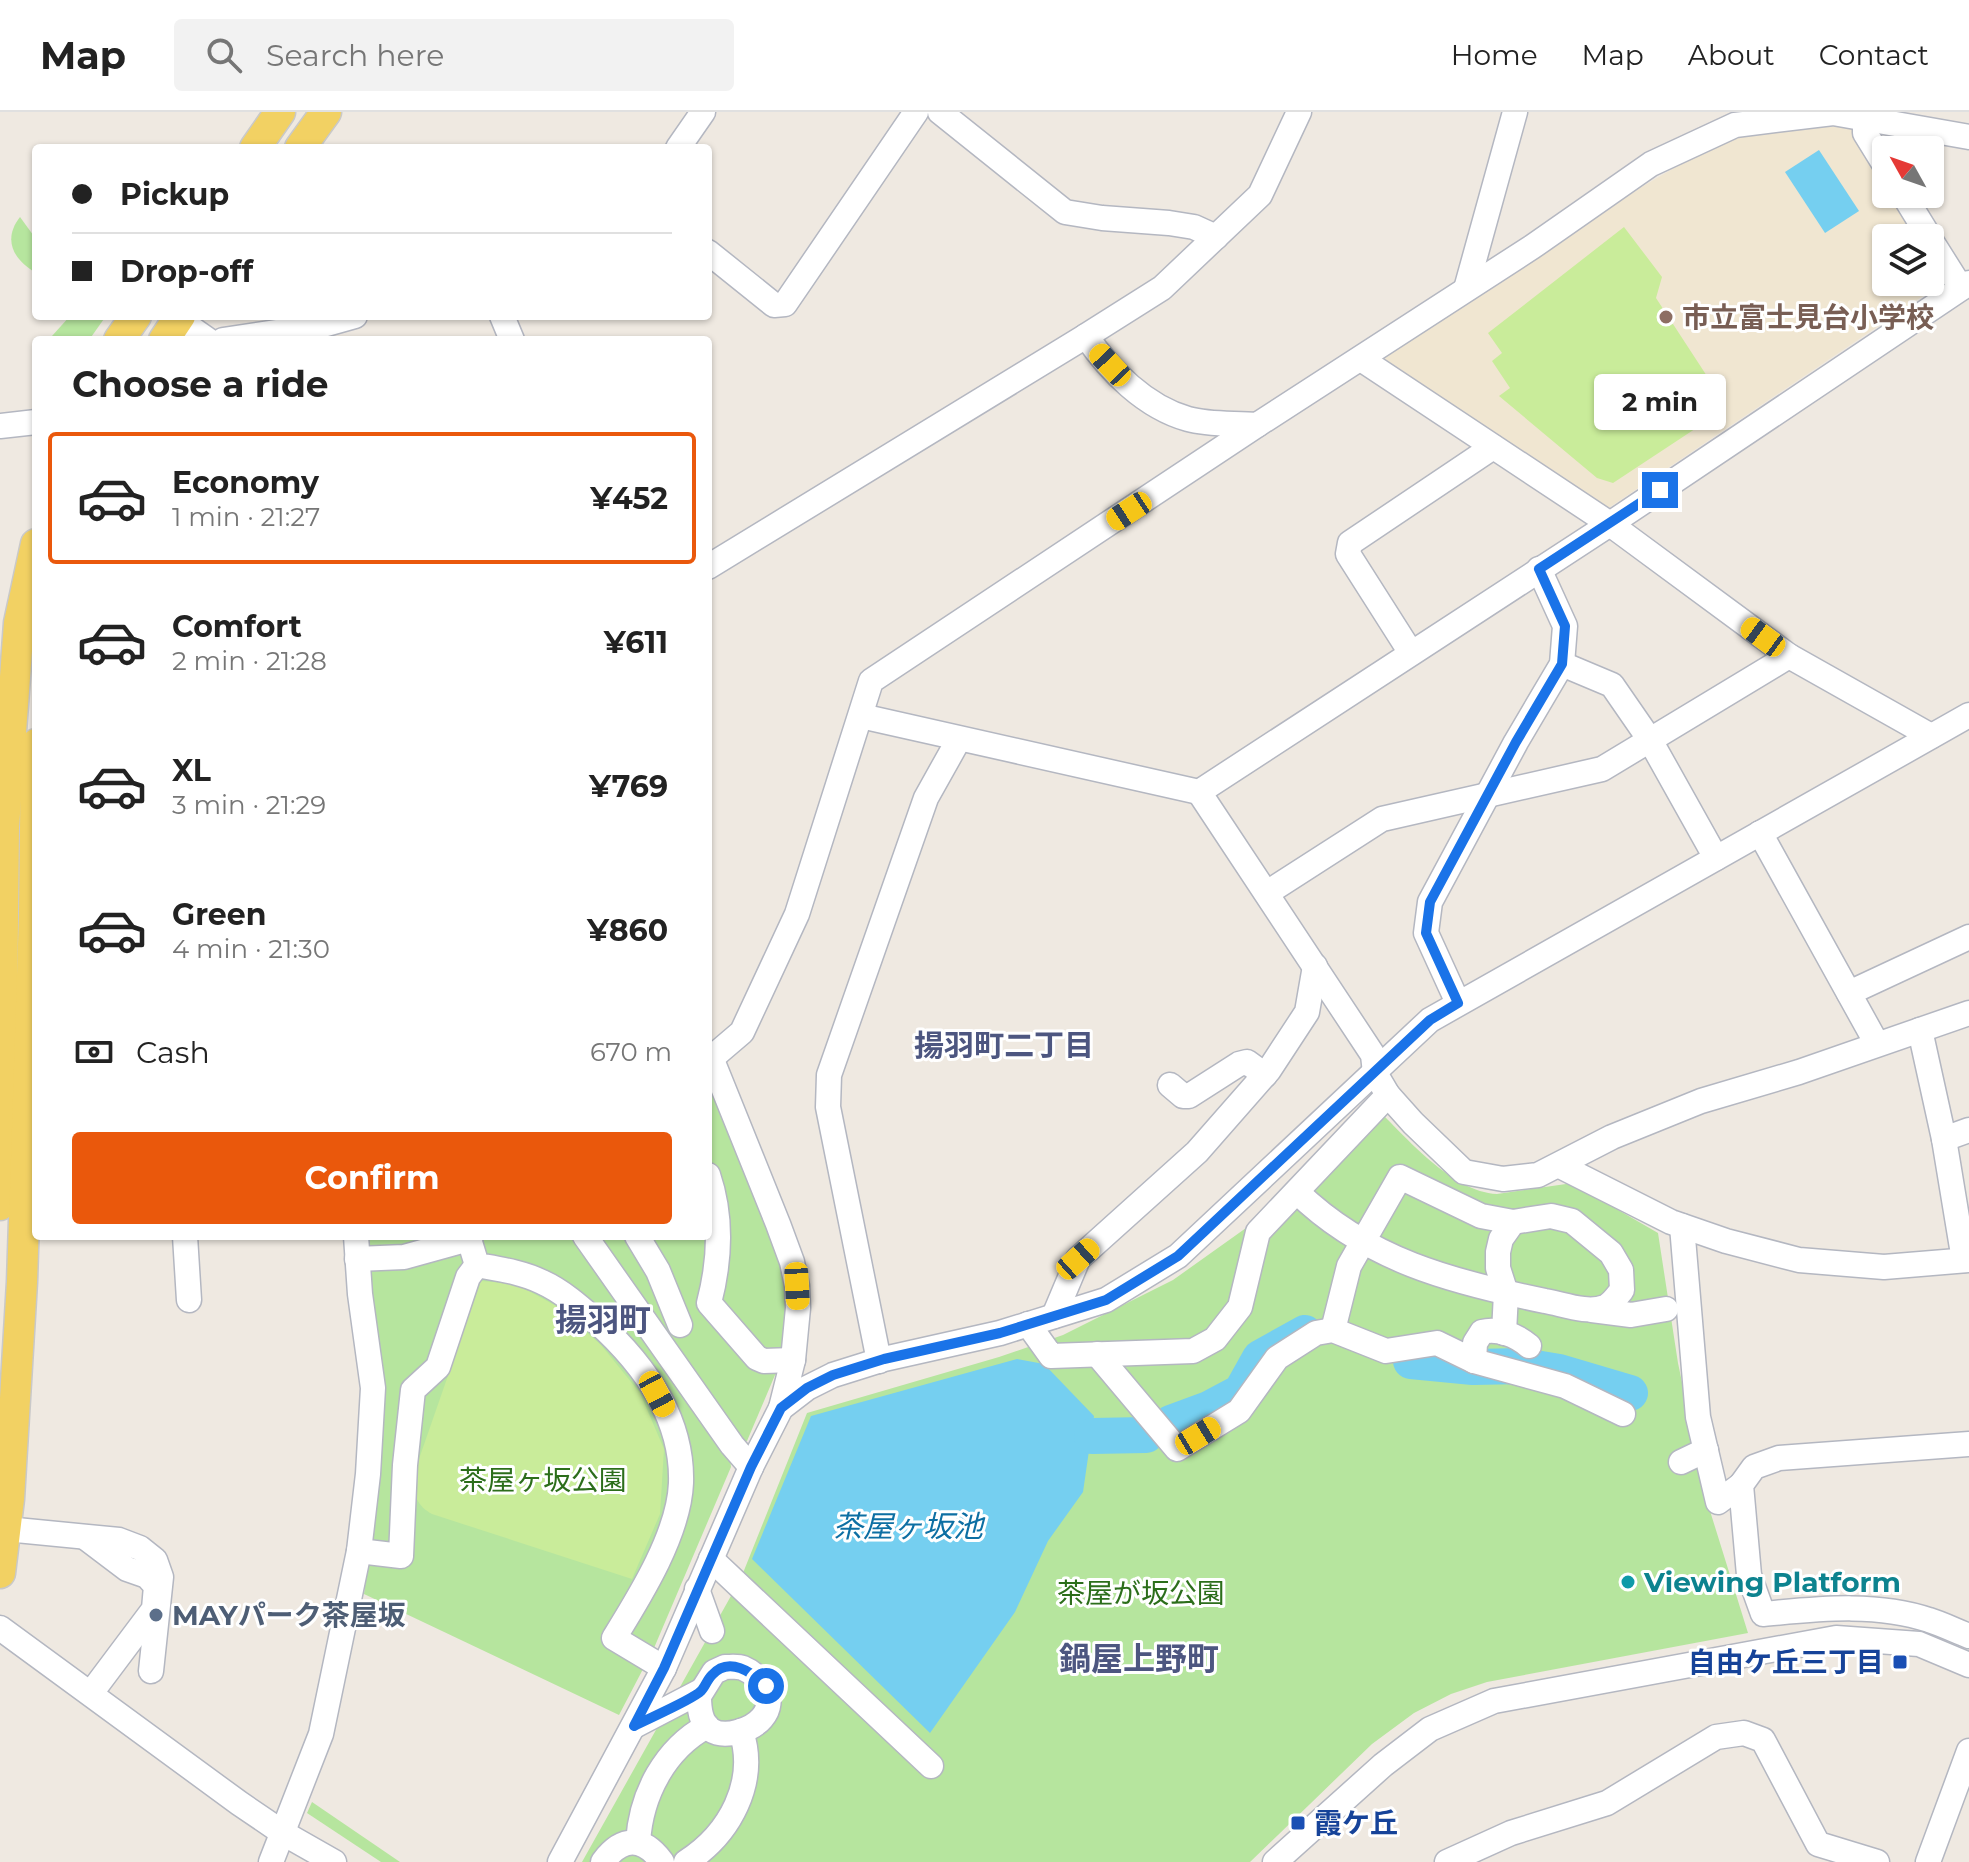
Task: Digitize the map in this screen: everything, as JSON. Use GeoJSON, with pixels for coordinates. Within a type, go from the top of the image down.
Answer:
{"type":"FeatureCollection","features":[{"type":"Feature","properties":{"kind":"main road"},"geometry":{"type":"LineString","coordinates":[[303,144],[326,112]]}},
{"type":"Feature","properties":{"kind":"main road"},"geometry":{"type":"LineString","coordinates":[[0,1205],[2,827],[9,621],[32,555]]}},
{"type":"Feature","properties":{"kind":"main road"},"geometry":{"type":"LineString","coordinates":[[0,1573],[6,1529],[22,1282],[32,999]]}},
{"type":"Feature","properties":{"kind":"street"},"geometry":{"type":"LineString","coordinates":[[681,144],[703,112]]}},
{"type":"Feature","properties":{"kind":"street"},"geometry":{"type":"LineString","coordinates":[[712,255],[774,305],[785,304],[916,112]]}},
{"type":"Feature","properties":{"kind":"street"},"geometry":{"type":"LineString","coordinates":[[940,112],[1065,212],[1194,227],[1216,237]]}},
{"type":"Feature","properties":{"kind":"street"},"geometry":{"type":"LineString","coordinates":[[712,565],[1162,288],[1260,195],[1299,112]]}},
{"type":"Feature","properties":{"kind":"street"},"geometry":{"type":"LineString","coordinates":[[1466,289],[1515,112]]}},
{"type":"Feature","properties":{"kind":"street"},"geometry":{"type":"LineString","coordinates":[[712,1057],[742,1032],[797,914],[871,681],[1532,247],[1651,164],[1735,125],[1833,113],[1969,137]]}},
{"type":"Feature","properties":{"kind":"street"},"geometry":{"type":"LineString","coordinates":[[1865,119],[1865,133],[1872,144]]}},
{"type":"Feature","properties":{"kind":"street"},"geometry":{"type":"LineString","coordinates":[[1199,792],[1610,524],[1965,286],[1944,257]]}},
{"type":"Feature","properties":{"kind":"street"},"geometry":{"type":"LineString","coordinates":[[250,336],[341,320]]}},
{"type":"Feature","properties":{"kind":"street"},"geometry":{"type":"LineString","coordinates":[[174,325],[199,336]]}},
{"type":"Feature","properties":{"kind":"street"},"geometry":{"type":"LineString","coordinates":[[1086,336],[1123,379],[1163,409],[1189,420],[1257,425]]}},
{"type":"Feature","properties":{"kind":"street"},"geometry":{"type":"LineString","coordinates":[[1361,359],[1610,524],[1789,656],[1931,736]]}},
{"type":"Feature","properties":{"kind":"street"},"geometry":{"type":"LineString","coordinates":[[0,426],[32,422]]}},
{"type":"Feature","properties":{"kind":"street"},"geometry":{"type":"LineString","coordinates":[[1411,653],[1348,554],[1350,543],[1493,447]]}},
{"type":"Feature","properties":{"kind":"street"},"geometry":{"type":"LineString","coordinates":[[1458,1003],[1426,933],[1430,902],[1562,664],[1565,626],[1539,569]]}},
{"type":"Feature","properties":{"kind":"street"},"geometry":{"type":"LineString","coordinates":[[1267,893],[1382,819],[1602,769],[1789,656]]}},
{"type":"Feature","properties":{"kind":"street"},"geometry":{"type":"LineString","coordinates":[[1562,664],[1612,685],[1650,740],[1716,858]]}},
{"type":"Feature","properties":{"kind":"street"},"geometry":{"type":"LineString","coordinates":[[781,1408],[807,1388],[833,1375],[1028,1324],[1106,1300],[1178,1256],[1430,1020],[1969,715]]}},
{"type":"Feature","properties":{"kind":"street"},"geometry":{"type":"LineString","coordinates":[[861,716],[1199,792],[1373,1055],[1375,1073],[1388,1095],[1464,1172],[1503,1179],[1538,1175],[1612,1137],[1701,1101],[1969,1013]]}},
{"type":"Feature","properties":{"kind":"street"},"geometry":{"type":"LineString","coordinates":[[879,1361],[828,1107],[829,1075],[926,798],[959,739]]}},
{"type":"Feature","properties":{"kind":"street"},"geometry":{"type":"LineString","coordinates":[[1760,833],[1877,1044]]}},
{"type":"Feature","properties":{"kind":"street"},"geometry":{"type":"LineString","coordinates":[[1849,993],[1969,937]]}},
{"type":"Feature","properties":{"kind":"street"},"geometry":{"type":"LineString","coordinates":[[1054,1316],[1078,1259],[1197,1152],[1265,1075],[1307,1012],[1315,966]]}},
{"type":"Feature","properties":{"kind":"street"},"geometry":{"type":"LineString","coordinates":[[1560,1166],[1682,1226],[1799,1260],[1884,1267],[1967,1260],[1920,1030]]}},
{"type":"Feature","properties":{"kind":"street"},"geometry":{"type":"LineString","coordinates":[[1170,1085],[1183,1096],[1189,1096],[1247,1062],[1265,1075]]}},
{"type":"Feature","properties":{"kind":"street"},"geometry":{"type":"LineString","coordinates":[[560,1862],[664,1668],[751,1467],[781,1408],[793,1360],[798,1308],[792,1262],[712,1066]]}},
{"type":"Feature","properties":{"kind":"street"},"geometry":{"type":"LineString","coordinates":[[1028,1324],[1051,1356],[1193,1351],[1215,1339],[1240,1307],[1258,1232],[1388,1095]]}},
{"type":"Feature","properties":{"kind":"street"},"geometry":{"type":"LineString","coordinates":[[1944,1139],[1969,1130]]}},
{"type":"Feature","properties":{"kind":"street"},"geometry":{"type":"LineString","coordinates":[[1333,1330],[1349,1266],[1400,1177],[1481,1216],[1513,1222],[1551,1216],[1572,1221],[1611,1253],[1621,1270],[1622,1290],[1608,1306],[1592,1310]]}},
{"type":"Feature","properties":{"kind":"street"},"geometry":{"type":"LineString","coordinates":[[635,1359],[695,1317],[709,1303],[715,1283],[718,1220],[712,1189]]}},
{"type":"Feature","properties":{"kind":"street"},"geometry":{"type":"LineString","coordinates":[[1297,1192],[1321,1215],[1378,1250],[1441,1277],[1592,1310],[1631,1315],[1666,1309]]}},
{"type":"Feature","properties":{"kind":"street"},"geometry":{"type":"LineString","coordinates":[[1504,1333],[1506,1293],[1498,1268],[1498,1252],[1501,1239],[1513,1222]]}},
{"type":"Feature","properties":{"kind":"street"},"geometry":{"type":"LineString","coordinates":[[1682,1226],[1698,1417],[1718,1502],[1741,1485],[1754,1467],[1779,1458],[1969,1444]]}},
{"type":"Feature","properties":{"kind":"street"},"geometry":{"type":"LineString","coordinates":[[185,1240],[189,1300]]}},
{"type":"Feature","properties":{"kind":"street"},"geometry":{"type":"LineString","coordinates":[[271,1862],[321,1734],[359,1551],[373,1388],[356,1247],[404,1257],[463,1240]]}},
{"type":"Feature","properties":{"kind":"street"},"geometry":{"type":"LineString","coordinates":[[471,1240],[477,1265]]}},
{"type":"Feature","properties":{"kind":"street"},"geometry":{"type":"LineString","coordinates":[[588,1240],[732,1445],[751,1467]]}},
{"type":"Feature","properties":{"kind":"street"},"geometry":{"type":"LineString","coordinates":[[639,1240],[658,1271],[680,1325]]}},
{"type":"Feature","properties":{"kind":"street"},"geometry":{"type":"LineString","coordinates":[[477,1265],[514,1272],[543,1282],[579,1306],[635,1359],[670,1418],[678,1450],[681,1484],[675,1516],[637,1601],[614,1638],[664,1668]]}},
{"type":"Feature","properties":{"kind":"street"},"geometry":{"type":"LineString","coordinates":[[359,1551],[401,1556],[405,1465],[413,1390],[438,1367],[468,1277],[477,1265]]}},
{"type":"Feature","properties":{"kind":"street"},"geometry":{"type":"LineString","coordinates":[[709,1303],[757,1358],[764,1361],[793,1360]]}},
{"type":"Feature","properties":{"kind":"street"},"geometry":{"type":"LineString","coordinates":[[1097,1354],[1177,1449],[1239,1411],[1277,1358],[1316,1333],[1333,1330],[1386,1351],[1437,1343],[1474,1361],[1565,1386],[1623,1414]]}},
{"type":"Feature","properties":{"kind":"street"},"geometry":{"type":"LineString","coordinates":[[1474,1361],[1475,1343],[1482,1332],[1491,1330],[1504,1333],[1529,1346]]}},
{"type":"Feature","properties":{"kind":"street"},"geometry":{"type":"LineString","coordinates":[[1681,1462],[1706,1450]]}},
{"type":"Feature","properties":{"kind":"street"},"geometry":{"type":"LineString","coordinates":[[1741,1485],[1749,1575],[1763,1614],[1829,1608],[1873,1610],[1926,1619],[1969,1636]]}},
{"type":"Feature","properties":{"kind":"street"},"geometry":{"type":"LineString","coordinates":[[6,1529],[119,1540],[140,1548],[155,1560],[161,1577],[151,1671]]}},
{"type":"Feature","properties":{"kind":"street"},"geometry":{"type":"LineString","coordinates":[[86,1538],[127,1569],[147,1576],[156,1586],[154,1609],[91,1693]]}},
{"type":"Feature","properties":{"kind":"street"},"geometry":{"type":"LineString","coordinates":[[711,1559],[931,1766]]}},
{"type":"Feature","properties":{"kind":"street"},"geometry":{"type":"LineString","coordinates":[[697,1589],[712,1631]]}},
{"type":"Feature","properties":{"kind":"street"},"geometry":{"type":"LineString","coordinates":[[0,1628],[283,1833],[334,1862]]}},
{"type":"Feature","properties":{"kind":"street"},"geometry":{"type":"LineString","coordinates":[[1275,1862],[1383,1765],[1430,1729],[1494,1701],[1836,1638],[1919,1644],[1969,1665]]}},
{"type":"Feature","properties":{"kind":"street"},"geometry":{"type":"LineString","coordinates":[[725,1667],[741,1667],[766,1686],[767,1712],[761,1721],[741,1731],[726,1733],[712,1731],[707,1726],[699,1696],[714,1672],[725,1667]]}},
{"type":"Feature","properties":{"kind":"street"},"geometry":{"type":"LineString","coordinates":[[634,1726],[701,1691]]}},
{"type":"Feature","properties":{"kind":"street"},"geometry":{"type":"LineString","coordinates":[[638,1842],[647,1793],[663,1765],[692,1734],[707,1726]]}},
{"type":"Feature","properties":{"kind":"street"},"geometry":{"type":"LineString","coordinates":[[686,1862],[699,1854],[718,1834],[738,1804],[747,1755],[741,1731]]}},
{"type":"Feature","properties":{"kind":"street"},"geometry":{"type":"LineString","coordinates":[[1447,1862],[1511,1833],[1607,1803],[1716,1737],[1744,1733],[1763,1740],[1818,1844],[1877,1862]]}},
{"type":"Feature","properties":{"kind":"street"},"geometry":{"type":"LineString","coordinates":[[1928,1862],[1969,1751]]}},
{"type":"Feature","properties":{"kind":"street"},"geometry":{"type":"LineString","coordinates":[[603,1862],[613,1850],[638,1842],[651,1849],[662,1862]]}},
{"type":"Feature","properties":{"kind":"shaded area","name":"市立富士見台小学校"},"geometry":{"type":"Polygon","coordinates":[[[1854,126],[1872,155],[1872,208],[1905,208],[1915,224],[1872,224],[1872,296],[1923,296],[1610,507],[1600,507],[1385,362],[1386,353],[1645,185],[1707,149],[1737,138],[1793,127],[1854,126]]]}},
{"type":"Feature","properties":{"kind":"green space"},"geometry":{"type":"Polygon","coordinates":[[[20,217],[32,234],[32,270],[13,249],[11,241],[20,217]]]}},
{"type":"Feature","properties":{"kind":"green space"},"geometry":{"type":"Polygon","coordinates":[[[1624,227],[1662,277],[1656,298],[1718,393],[1696,408],[1704,423],[1613,483],[1597,478],[1499,396],[1510,388],[1492,361],[1502,353],[1488,333],[1624,227]]]}},
{"type":"Feature","properties":{"kind":"green space"},"geometry":{"type":"Polygon","coordinates":[[[66,320],[103,320],[92,336],[52,336],[66,320]]]}},
{"type":"Feature","properties":{"kind":"green space"},"geometry":{"type":"Polygon","coordinates":[[[712,1089],[790,1287],[781,1372],[775,1375],[747,1441],[742,1442],[598,1240],[712,1240],[712,1089]]]}},
{"type":"Feature","properties":{"kind":"green space","name":"茶屋が坂公園"},"geometry":{"type":"Polygon","coordinates":[[[1365,1102],[1375,1107],[1431,1161],[1463,1184],[1497,1194],[1575,1185],[1658,1233],[1678,1363],[1706,1498],[1748,1633],[1487,1682],[1451,1694],[1414,1713],[1372,1744],[1250,1862],[582,1862],[741,1578],[807,1413],[1063,1335],[1173,1280],[1246,1228],[1365,1102]]]}},
{"type":"Feature","properties":{"kind":"green space","name":"茶屋ヶ坂公園"},"geometry":{"type":"Polygon","coordinates":[[[363,1240],[579,1240],[730,1457],[731,1467],[654,1648],[619,1715],[364,1594],[368,1562],[363,1240]]]}},
{"type":"Feature","properties":{"kind":"green space"},"geometry":{"type":"Polygon","coordinates":[[[481,1281],[516,1284],[558,1307],[601,1345],[640,1393],[664,1449],[660,1514],[632,1579],[432,1514],[417,1500],[412,1479],[481,1281]]]}},
{"type":"Feature","properties":{"kind":"green space"},"geometry":{"type":"Polygon","coordinates":[[[312,1802],[400,1862],[381,1862],[307,1813],[312,1802]]]}},
{"type":"Feature","properties":{"kind":"water"},"geometry":{"type":"Polygon","coordinates":[[[1819,150],[1859,211],[1825,233],[1785,172],[1819,150]]]}},
{"type":"Feature","properties":{"kind":"water","name":"茶屋ヶ坂池"},"geometry":{"type":"Polygon","coordinates":[[[1017,1359],[1044,1364],[1094,1416],[1083,1492],[1048,1541],[1015,1612],[930,1733],[752,1559],[811,1416],[1017,1359]]]}},
{"type":"Feature","properties":{"kind":"waterway"},"geometry":{"type":"LineString","coordinates":[[1171,1423],[1209,1409],[1241,1392],[1260,1358],[1305,1333]]}},
{"type":"Feature","properties":{"kind":"waterway"},"geometry":{"type":"LineString","coordinates":[[1411,1361],[1473,1367],[1523,1366],[1559,1372],[1630,1393]]}},
{"type":"Feature","properties":{"kind":"waterway"},"geometry":{"type":"LineString","coordinates":[[1092,1436],[1146,1435]]}},
{"type":"Feature","properties":{"kind":"place","name":"市立富士見台小学校"},"geometry":{"type":"Point","coordinates":[1666,317]}},
{"type":"Feature","properties":{"kind":"place","name":"Viewing Platform"},"geometry":{"type":"Point","coordinates":[1628,1582]}},
{"type":"Feature","properties":{"kind":"place","name":"MAYパーク茶屋坂"},"geometry":{"type":"Point","coordinates":[156,1615]}},
{"type":"Feature","properties":{"kind":"place","name":"自由ケ丘三丁目"},"geometry":{"type":"Point","coordinates":[1900,1662]}},
{"type":"Feature","properties":{"kind":"place","name":"霞ケ丘"},"geometry":{"type":"Point","coordinates":[1298,1823]}},
{"type":"Feature","properties":{"kind":"district","name":"揚羽町二丁目"},"geometry":{"type":"Point","coordinates":[1004,1045]}},
{"type":"Feature","properties":{"kind":"district","name":"揚羽町"},"geometry":{"type":"Point","coordinates":[603,1319]}},
{"type":"Feature","properties":{"kind":"district","name":"鍋屋上野町"},"geometry":{"type":"Point","coordinates":[1139,1658]}},
{"type":"Feature","properties":{"kind":"route"},"geometry":{"type":"LineString","coordinates":[[766,1686],[741,1667],[725,1667],[714,1672],[701,1691],[634,1726],[664,1668],[751,1467],[781,1408],[807,1388],[833,1375],[884,1359],[1000,1333],[1106,1300],[1178,1256],[1430,1020],[1458,1003],[1426,933],[1430,902],[1562,664],[1565,626],[1539,569],[1660,490]]}}]}
